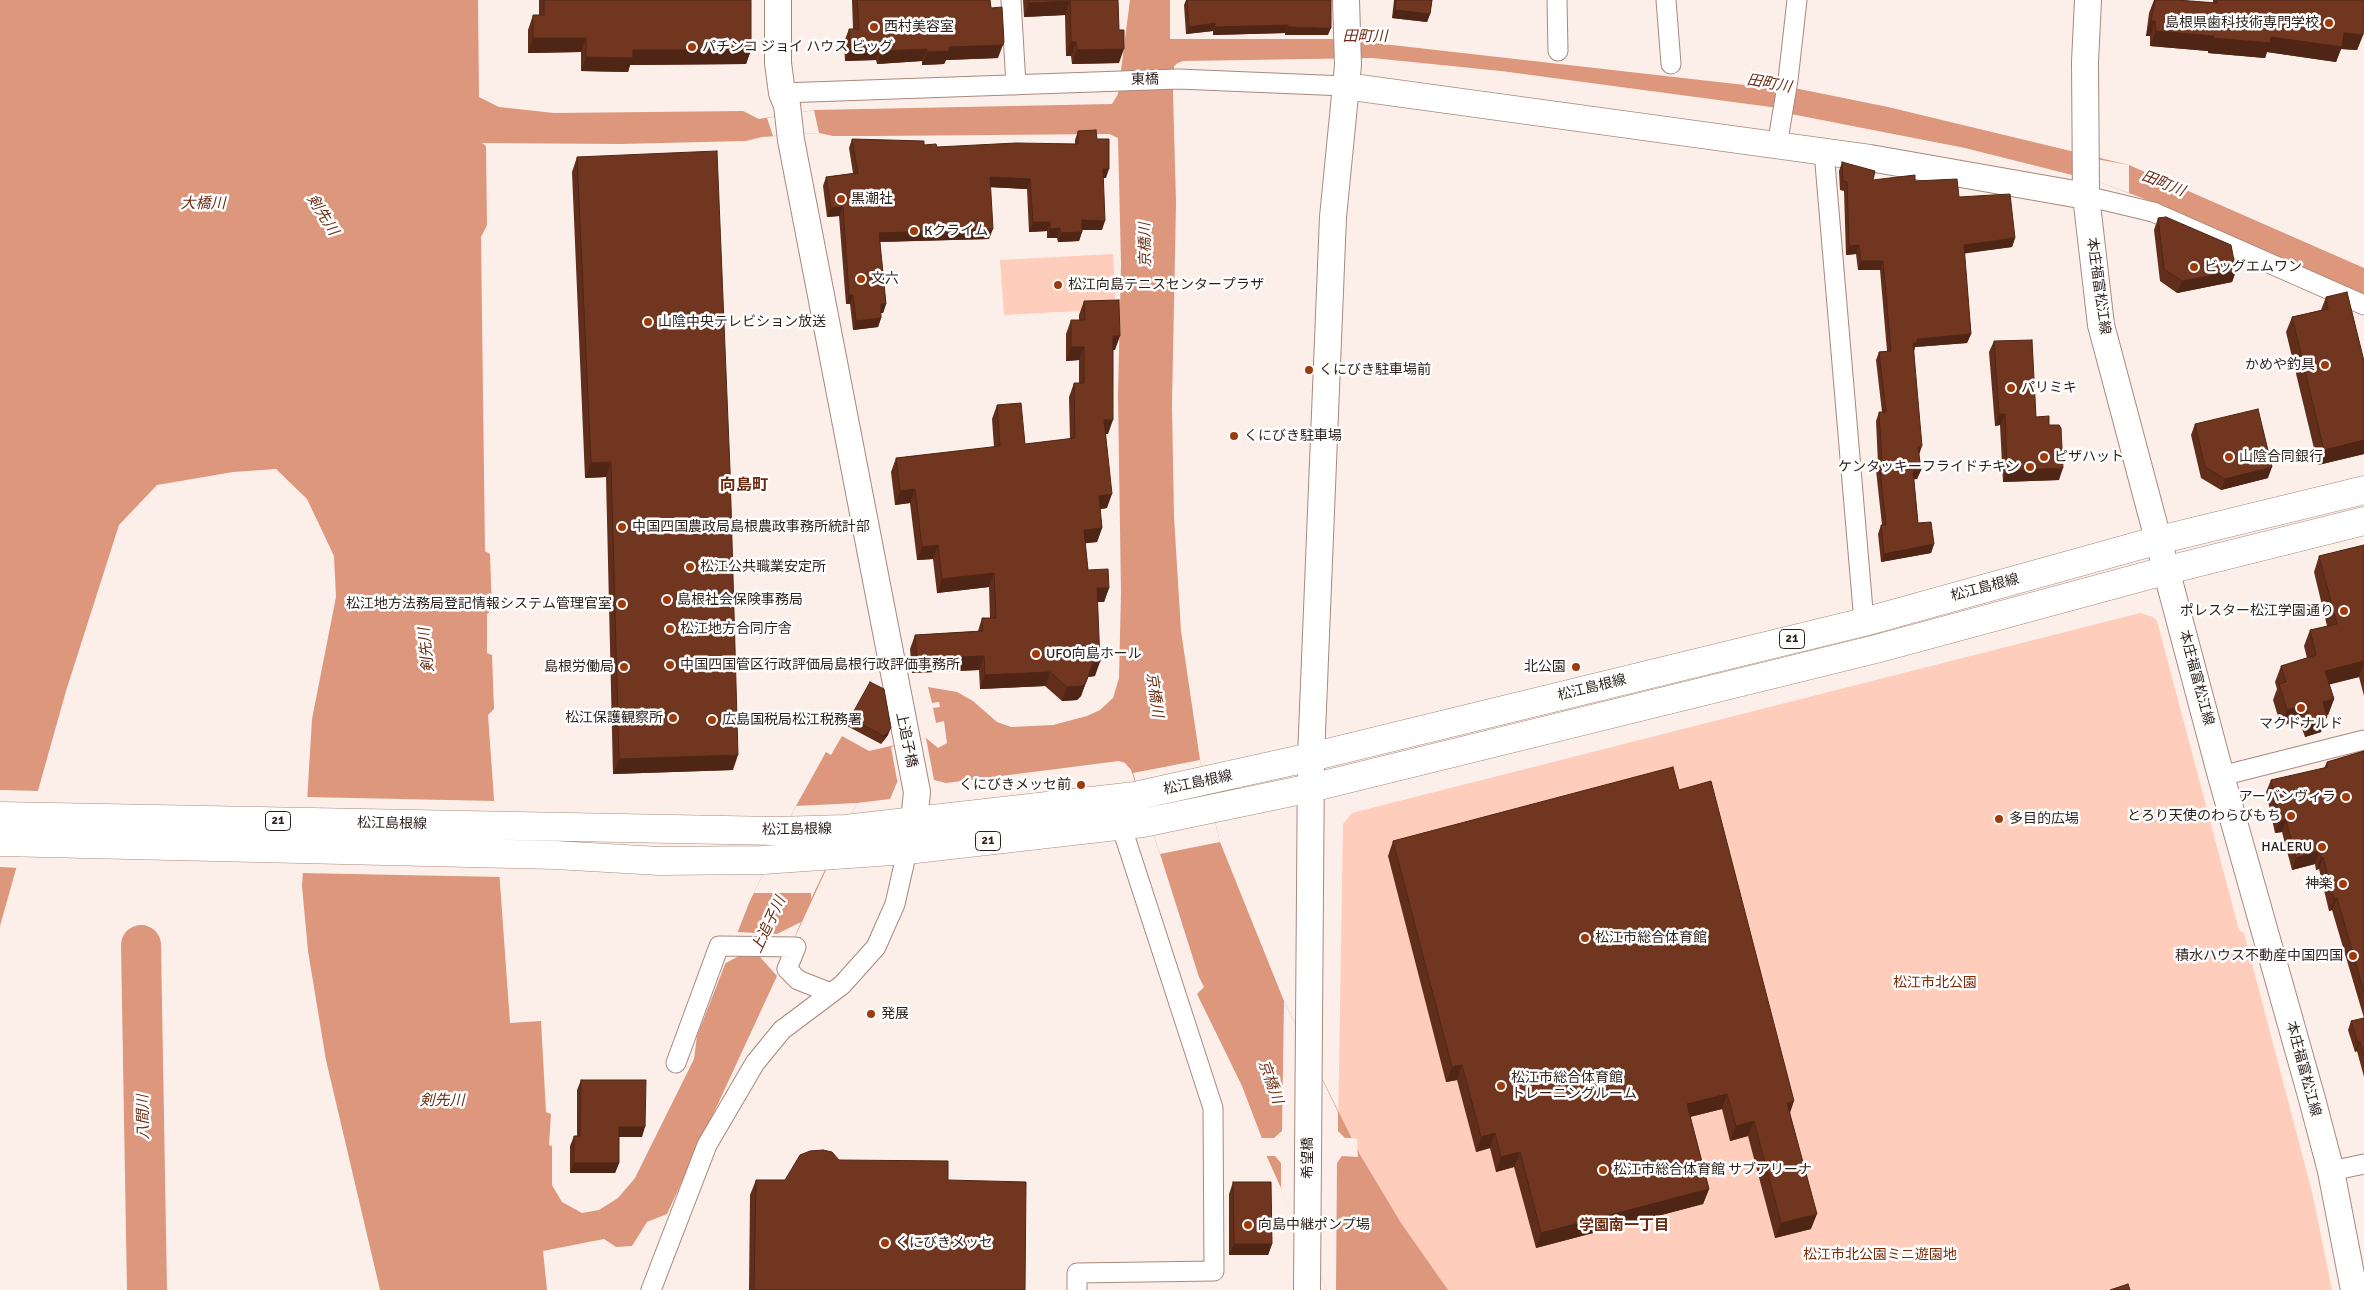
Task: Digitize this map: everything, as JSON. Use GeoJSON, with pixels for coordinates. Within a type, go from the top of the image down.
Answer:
{"type":"FeatureCollection","features":[{"type":"Feature","properties":{"kind":"main road","name":"松江島根線"},"geometry":{"type":"LineString","coordinates":[[0,816],[776,831],[845,829],[1135,796],[1217,779],[1864,622],[2160,540],[2364,490]]}},
{"type":"Feature","properties":{"kind":"main road","name":"松江島根線"},"geometry":{"type":"LineString","coordinates":[[0,842],[555,855],[659,861],[763,860],[833,857],[908,850],[1132,824],[1222,808],[1311,788],[1876,649],[2168,570],[2364,521]]}},
{"type":"Feature","properties":{"kind":"street","name":"上追子橋"},"geometry":{"type":"LineString","coordinates":[[778,0],[778,63],[791,140],[917,792],[914,821]]}},
{"type":"Feature","properties":{"kind":"street"},"geometry":{"type":"LineString","coordinates":[[1011,0],[1016,85]]}},
{"type":"Feature","properties":{"kind":"street","name":"希望橋"},"geometry":{"type":"LineString","coordinates":[[1307,1290],[1311,756],[1333,217],[1348,34],[1346,0]]}},
{"type":"Feature","properties":{"kind":"street"},"geometry":{"type":"LineString","coordinates":[[1557,0],[1558,51]]}},
{"type":"Feature","properties":{"kind":"street"},"geometry":{"type":"LineString","coordinates":[[1666,0],[1671,64]]}},
{"type":"Feature","properties":{"kind":"street"},"geometry":{"type":"LineString","coordinates":[[1777,146],[1784,115],[1797,0]]}},
{"type":"Feature","properties":{"kind":"street","name":"本庄福富松江線"},"geometry":{"type":"LineString","coordinates":[[2088,0],[2085,62],[2086,190],[2101,325],[2168,570],[2221,776],[2331,1171],[2354,1290]]}},
{"type":"Feature","properties":{"kind":"street","name":"東橋"},"geometry":{"type":"LineString","coordinates":[[784,99],[1016,85],[1346,75]]}},
{"type":"Feature","properties":{"kind":"street"},"geometry":{"type":"LineString","coordinates":[[1346,75],[1777,146],[2086,190],[2153,212],[2364,304]]}},
{"type":"Feature","properties":{"kind":"street"},"geometry":{"type":"LineString","coordinates":[[1824,152],[1864,622]]}},
{"type":"Feature","properties":{"kind":"street"},"geometry":{"type":"LineString","coordinates":[[2221,776],[2364,740]]}},
{"type":"Feature","properties":{"kind":"street"},"geometry":{"type":"LineString","coordinates":[[651,1290],[707,1145],[755,1063],[782,1030],[842,986],[876,948],[896,904],[914,821]]}},
{"type":"Feature","properties":{"kind":"street"},"geometry":{"type":"LineString","coordinates":[[1077,1290],[1077,1273],[1214,1271],[1213,1108],[1132,824]]}},
{"type":"Feature","properties":{"kind":"street"},"geometry":{"type":"LineString","coordinates":[[676,1063],[719,946],[796,947],[788,969],[798,980],[832,993]]}},
{"type":"Feature","properties":{"kind":"street"},"geometry":{"type":"LineString","coordinates":[[2331,1171],[2364,1164]]}},
{"type":"Feature","properties":{"kind":"green space","name":"松江向島テニスセンタープラザ"},"geometry":{"type":"Polygon","coordinates":[[[1113,254],[1116,309],[1004,315],[1000,260],[1113,254]]]}},
{"type":"Feature","properties":{"kind":"green space","name":"松江市北公園"},"geometry":{"type":"Polygon","coordinates":[[[2140,613],[2153,617],[2157,621],[2239,930],[2244,933],[2312,1192],[2332,1290],[1336,1290],[1358,1156],[1357,1139],[1345,1138],[1338,1131],[1343,824],[1352,813],[2140,613]]]}},
{"type":"Feature","properties":{"kind":"water"},"geometry":{"type":"Polygon","coordinates":[[[0,0],[478,0],[479,97],[499,107],[554,113],[743,111],[759,119],[814,110],[1112,104],[1118,94],[1130,0],[1170,0],[1170,39],[1339,39],[1780,89],[1794,88],[1888,107],[2129,165],[2364,268],[2364,296],[2153,202],[2096,181],[1965,148],[1791,114],[1778,108],[1501,71],[1372,58],[1183,61],[1174,66],[1176,203],[1172,405],[1174,517],[1181,631],[1200,760],[1220,842],[1284,1001],[1359,1153],[1401,1223],[1448,1290],[1327,1290],[1267,1157],[1242,1086],[1197,994],[1204,987],[1199,977],[1160,854],[1131,770],[1125,763],[1119,761],[946,783],[934,780],[898,780],[890,799],[857,803],[667,1214],[647,1222],[632,1246],[616,1247],[604,1239],[543,1251],[547,1290],[380,1290],[326,1060],[308,951],[302,886],[312,719],[336,597],[334,556],[307,499],[276,469],[233,472],[157,485],[119,525],[66,691],[0,926],[0,0]],[[819,133],[762,137],[746,141],[620,144],[482,143],[486,146],[487,225],[481,237],[485,551],[490,554],[492,610],[487,614],[487,653],[492,655],[494,709],[488,715],[510,1023],[541,1021],[546,1112],[551,1114],[549,1145],[552,1146],[552,1185],[562,1202],[582,1213],[599,1210],[618,1198],[635,1178],[694,1059],[697,1036],[749,903],[796,806],[826,752],[831,755],[842,736],[869,751],[926,738],[938,748],[947,743],[944,721],[936,723],[933,708],[940,707],[939,702],[932,703],[928,687],[957,692],[973,701],[997,722],[1011,727],[1053,725],[1087,716],[1100,710],[1113,698],[1119,678],[1121,593],[1118,396],[1121,264],[1118,138],[1109,134],[833,136],[819,133]]]}},
{"type":"Feature","properties":{"kind":"pier"},"geometry":{"type":"Polygon","coordinates":[[[814,110],[819,133],[773,136],[767,118],[814,110]]]}},
{"type":"Feature","properties":{"kind":"pier"},"geometry":{"type":"Polygon","coordinates":[[[2096,159],[2129,165],[2129,193],[2096,181],[2096,159]]]}},
{"type":"Feature","properties":{"kind":"pier"},"geometry":{"type":"Polygon","coordinates":[[[926,738],[934,780],[897,780],[891,747],[926,738]]]}},
{"type":"Feature","properties":{"kind":"pier"},"geometry":{"type":"Polygon","coordinates":[[[1200,760],[1220,842],[1160,854],[1133,773],[1200,760]]]}},
{"type":"Feature","properties":{"kind":"pier"},"geometry":{"type":"Polygon","coordinates":[[[0,790],[41,791],[19,868],[0,867],[0,790]]]}},
{"type":"Feature","properties":{"kind":"pier"},"geometry":{"type":"Polygon","coordinates":[[[306,797],[496,801],[502,877],[300,873],[306,797]]]}},
{"type":"Feature","properties":{"kind":"pier"},"geometry":{"type":"Polygon","coordinates":[[[857,803],[811,899],[811,893],[754,893],[796,806],[857,803]]]}},
{"type":"Feature","properties":{"kind":"pier"},"geometry":{"type":"Polygon","coordinates":[[[801,922],[778,977],[760,957],[739,956],[724,964],[737,932],[777,934],[801,922]]]}},
{"type":"Feature","properties":{"kind":"pier"},"geometry":{"type":"Polygon","coordinates":[[[1284,1001],[1338,1112],[1338,1131],[1345,1138],[1354,1138],[1357,1146],[1358,1157],[1342,1156],[1337,1163],[1336,1290],[1327,1290],[1281,1189],[1281,1163],[1275,1156],[1264,1156],[1259,1138],[1274,1138],[1282,1131],[1284,1001]]]}},
{"type":"Feature","properties":{"kind":"building","name":"パチンコ ジョイ ハウス ビッグ"},"geometry":{"type":"Polygon","coordinates":[[[544,0],[751,0],[751,50],[633,50],[633,58],[586,57],[586,38],[533,38],[533,15],[544,15],[544,0]]]}},
{"type":"Feature","properties":{"kind":"building"},"geometry":{"type":"Polygon","coordinates":[[[857,0],[990,0],[991,8],[1002,7],[1004,42],[1003,45],[949,47],[949,51],[927,52],[927,49],[881,51],[881,47],[850,48],[849,29],[859,29],[857,0]]]}},
{"type":"Feature","properties":{"kind":"building"},"geometry":{"type":"Polygon","coordinates":[[[1029,0],[1118,0],[1119,30],[1124,30],[1124,49],[1077,50],[1076,42],[1071,42],[1070,1],[1029,3],[1029,0]]]}},
{"type":"Feature","properties":{"kind":"building"},"geometry":{"type":"Polygon","coordinates":[[[1187,0],[1331,0],[1331,28],[1288,27],[1288,25],[1215,27],[1215,23],[1189,27],[1187,0]]]}},
{"type":"Feature","properties":{"kind":"building"},"geometry":{"type":"Polygon","coordinates":[[[1396,0],[1432,0],[1430,14],[1395,10],[1396,0]]]}},
{"type":"Feature","properties":{"kind":"building"},"geometry":{"type":"Polygon","coordinates":[[[2155,0],[2217,3],[2217,0],[2364,0],[2363,35],[2344,33],[2342,47],[2271,37],[2270,43],[2156,31],[2155,21],[2151,21],[2155,0]]]}},
{"type":"Feature","properties":{"kind":"building"},"geometry":{"type":"Polygon","coordinates":[[[1096,130],[1097,139],[1109,139],[1109,169],[1103,169],[1105,221],[1082,220],[1082,232],[1061,233],[1060,228],[1050,229],[1050,222],[1033,222],[1030,179],[990,177],[993,229],[879,233],[886,304],[881,304],[881,318],[856,321],[853,295],[849,295],[843,207],[831,208],[826,177],[858,173],[852,139],[924,141],[924,145],[936,144],[937,147],[1016,143],[1078,144],[1078,131],[1096,130]]]}},
{"type":"Feature","properties":{"kind":"building"},"geometry":{"type":"Polygon","coordinates":[[[717,151],[730,470],[738,755],[619,759],[611,462],[591,463],[577,157],[717,151]]]}},
{"type":"Feature","properties":{"kind":"building"},"geometry":{"type":"Polygon","coordinates":[[[1842,162],[1875,171],[1873,180],[1915,175],[1915,181],[1957,179],[1959,197],[2010,194],[2015,238],[1964,245],[1971,334],[1917,339],[1917,343],[1913,343],[1922,446],[1918,447],[1921,470],[1913,471],[1918,523],[1931,522],[1934,544],[1884,554],[1881,525],[1886,525],[1879,461],[1882,460],[1879,412],[1886,412],[1879,352],[1891,351],[1883,261],[1861,261],[1859,245],[1849,246],[1847,182],[1843,181],[1842,162]]]}},
{"type":"Feature","properties":{"kind":"building","name":"ビッグエムワン"},"geometry":{"type":"Polygon","coordinates":[[[2166,217],[2231,245],[2236,271],[2182,281],[2164,269],[2158,218],[2166,217]]]}},
{"type":"Feature","properties":{"kind":"building","name":"かめや釣具"},"geometry":{"type":"Polygon","coordinates":[[[2347,292],[2364,361],[2364,440],[2324,450],[2292,317],[2328,309],[2326,297],[2347,292]]]}},
{"type":"Feature","properties":{"kind":"building"},"geometry":{"type":"Polygon","coordinates":[[[1119,300],[1120,336],[1113,336],[1113,420],[1104,420],[1112,494],[1099,496],[1102,528],[1084,530],[1088,570],[1108,569],[1109,588],[1097,588],[1100,662],[1093,663],[1086,682],[1082,686],[1067,687],[1050,672],[985,675],[984,656],[917,659],[915,635],[983,631],[982,618],[996,618],[994,573],[942,579],[938,545],[922,547],[915,489],[900,491],[896,458],[1000,446],[997,405],[1021,403],[1025,444],[1075,438],[1074,383],[1084,383],[1084,347],[1071,347],[1071,320],[1085,320],[1084,301],[1119,300]]]}},
{"type":"Feature","properties":{"kind":"building"},"geometry":{"type":"Polygon","coordinates":[[[2032,340],[2036,417],[2049,416],[2049,425],[2059,425],[2061,428],[2063,468],[2007,471],[2005,414],[1999,414],[1994,341],[2032,340]]]}},
{"type":"Feature","properties":{"kind":"building","name":"山陰合同銀行"},"geometry":{"type":"Polygon","coordinates":[[[2258,409],[2272,467],[2225,479],[2205,467],[2195,424],[2258,409]]]}},
{"type":"Feature","properties":{"kind":"building"},"geometry":{"type":"Polygon","coordinates":[[[2364,545],[2364,661],[2325,671],[2334,699],[2323,702],[2327,717],[2310,721],[2305,705],[2287,710],[2279,684],[2286,682],[2281,666],[2316,655],[2310,630],[2337,624],[2319,556],[2364,545]]]}},
{"type":"Feature","properties":{"kind":"building"},"geometry":{"type":"Polygon","coordinates":[[[870,682],[884,689],[891,728],[884,736],[850,718],[870,682]]]}},
{"type":"Feature","properties":{"kind":"building"},"geometry":{"type":"Polygon","coordinates":[[[2364,751],[2364,992],[2337,898],[2334,899],[2323,857],[2321,858],[2319,851],[2296,858],[2286,820],[2280,821],[2271,780],[2328,767],[2327,762],[2364,751]]]}},
{"type":"Feature","properties":{"kind":"building","name":"松江市総合体育館"},"geometry":{"type":"Polygon","coordinates":[[[1673,767],[1679,790],[1711,781],[1794,1101],[1787,1103],[1817,1214],[1781,1223],[1754,1121],[1736,1126],[1727,1094],[1687,1104],[1709,1189],[1541,1233],[1520,1152],[1501,1157],[1495,1133],[1481,1137],[1462,1065],[1452,1067],[1393,841],[1673,767]]]}},
{"type":"Feature","properties":{"kind":"building"},"geometry":{"type":"Polygon","coordinates":[[[2364,1018],[2364,1056],[2351,1021],[2364,1018]]]}},
{"type":"Feature","properties":{"kind":"building"},"geometry":{"type":"Polygon","coordinates":[[[581,1080],[646,1080],[645,1127],[619,1127],[619,1163],[574,1163],[574,1136],[580,1136],[581,1080]]]}},
{"type":"Feature","properties":{"kind":"building","name":"くにびきメッセ"},"geometry":{"type":"Polygon","coordinates":[[[823,1150],[832,1152],[839,1160],[948,1161],[948,1180],[1026,1182],[1025,1290],[754,1290],[756,1180],[785,1180],[800,1155],[810,1151],[823,1150]]]}},
{"type":"Feature","properties":{"kind":"building","name":"向島中継ポンプ場"},"geometry":{"type":"Polygon","coordinates":[[[1233,1182],[1271,1182],[1272,1244],[1234,1244],[1233,1182]]]}},
{"type":"Feature","properties":{"kind":"building"},"geometry":{"type":"Polygon","coordinates":[[[2128,1284],[2130,1290],[2110,1290],[2128,1284]]]}},
{"type":"Feature","properties":{"kind":"waterway","name":"八間川"},"geometry":{"type":"LineString","coordinates":[[141,945],[147,1290]]}},
{"type":"Feature","properties":{"kind":"place","name":"島根県歯科技術専門学校"},"geometry":{"type":"Point","coordinates":[2329,23]}},
{"type":"Feature","properties":{"kind":"place","name":"西村美容室"},"geometry":{"type":"Point","coordinates":[874,27]}},
{"type":"Feature","properties":{"kind":"place","name":"パチンコ ジョイ ハウス ビッグ"},"geometry":{"type":"Point","coordinates":[692,47]}},
{"type":"Feature","properties":{"kind":"place","name":"黒潮社"},"geometry":{"type":"Point","coordinates":[841,199]}},
{"type":"Feature","properties":{"kind":"place","name":"Kクライム"},"geometry":{"type":"Point","coordinates":[914,231]}},
{"type":"Feature","properties":{"kind":"place","name":"ビッグエムワン"},"geometry":{"type":"Point","coordinates":[2194,267]}},
{"type":"Feature","properties":{"kind":"place","name":"文六"},"geometry":{"type":"Point","coordinates":[861,279]}},
{"type":"Feature","properties":{"kind":"place","name":"松江向島テニスセンタープラザ"},"geometry":{"type":"Point","coordinates":[1058,285]}},
{"type":"Feature","properties":{"kind":"place","name":"山陰中央テレビション放送"},"geometry":{"type":"Point","coordinates":[648,322]}},
{"type":"Feature","properties":{"kind":"place","name":"かめや釣具"},"geometry":{"type":"Point","coordinates":[2325,365]}},
{"type":"Feature","properties":{"kind":"place","name":"くにびき駐車場前"},"geometry":{"type":"Point","coordinates":[1309,370]}},
{"type":"Feature","properties":{"kind":"place","name":"パリミキ"},"geometry":{"type":"Point","coordinates":[2011,388]}},
{"type":"Feature","properties":{"kind":"place","name":"くにびき駐車場"},"geometry":{"type":"Point","coordinates":[1234,436]}},
{"type":"Feature","properties":{"kind":"place","name":"ピザハット"},"geometry":{"type":"Point","coordinates":[2044,457]}},
{"type":"Feature","properties":{"kind":"place","name":"山陰合同銀行"},"geometry":{"type":"Point","coordinates":[2229,457]}},
{"type":"Feature","properties":{"kind":"place","name":"ケンタッキーフライドチキン"},"geometry":{"type":"Point","coordinates":[2030,467]}},
{"type":"Feature","properties":{"kind":"place","name":"中国四国農政局島根農政事務所統計部"},"geometry":{"type":"Point","coordinates":[622,527]}},
{"type":"Feature","properties":{"kind":"place","name":"松江公共職業安定所"},"geometry":{"type":"Point","coordinates":[690,567]}},
{"type":"Feature","properties":{"kind":"place","name":"島根社会保険事務局"},"geometry":{"type":"Point","coordinates":[667,600]}},
{"type":"Feature","properties":{"kind":"place","name":"松江地方法務局登記情報システム管理官室"},"geometry":{"type":"Point","coordinates":[622,604]}},
{"type":"Feature","properties":{"kind":"place","name":"ポレスター松江学園通り"},"geometry":{"type":"Point","coordinates":[2344,611]}},
{"type":"Feature","properties":{"kind":"place","name":"松江地方合同庁舎"},"geometry":{"type":"Point","coordinates":[670,629]}},
{"type":"Feature","properties":{"kind":"place","name":"UFO向島ホール"},"geometry":{"type":"Point","coordinates":[1036,654]}},
{"type":"Feature","properties":{"kind":"place","name":"中国四国管区行政評価局島根行政評価事務所"},"geometry":{"type":"Point","coordinates":[670,665]}},
{"type":"Feature","properties":{"kind":"place","name":"島根労働局"},"geometry":{"type":"Point","coordinates":[624,667]}},
{"type":"Feature","properties":{"kind":"place","name":"北公園"},"geometry":{"type":"Point","coordinates":[1576,667]}},
{"type":"Feature","properties":{"kind":"place","name":"マクドナルド"},"geometry":{"type":"Point","coordinates":[2301,708]}},
{"type":"Feature","properties":{"kind":"place","name":"松江保護観察所"},"geometry":{"type":"Point","coordinates":[673,718]}},
{"type":"Feature","properties":{"kind":"place","name":"広島国税局松江税務署"},"geometry":{"type":"Point","coordinates":[712,720]}},
{"type":"Feature","properties":{"kind":"place","name":"くにびきメッセ前"},"geometry":{"type":"Point","coordinates":[1081,785]}},
{"type":"Feature","properties":{"kind":"place","name":"アーバンヴィラ"},"geometry":{"type":"Point","coordinates":[2346,797]}},
{"type":"Feature","properties":{"kind":"place","name":"とろり天使のわらびもち"},"geometry":{"type":"Point","coordinates":[2291,816]}},
{"type":"Feature","properties":{"kind":"place","name":"多目的広場"},"geometry":{"type":"Point","coordinates":[1999,819]}},
{"type":"Feature","properties":{"kind":"place","name":"HALERU"},"geometry":{"type":"Point","coordinates":[2322,847]}},
{"type":"Feature","properties":{"kind":"place","name":"神楽"},"geometry":{"type":"Point","coordinates":[2343,884]}},
{"type":"Feature","properties":{"kind":"place","name":"松江市総合体育館"},"geometry":{"type":"Point","coordinates":[1585,938]}},
{"type":"Feature","properties":{"kind":"place","name":"積水ハウス不動産中国四国"},"geometry":{"type":"Point","coordinates":[2353,956]}},
{"type":"Feature","properties":{"kind":"place","name":"発展"},"geometry":{"type":"Point","coordinates":[871,1014]}},
{"type":"Feature","properties":{"kind":"place","name":"松江市総合体育館 トレーニングルーム"},"geometry":{"type":"Point","coordinates":[1501,1086]}},
{"type":"Feature","properties":{"kind":"place","name":"松江市総合体育館 サブアリーナ"},"geometry":{"type":"Point","coordinates":[1603,1170]}},
{"type":"Feature","properties":{"kind":"place","name":"向島中継ポンプ場"},"geometry":{"type":"Point","coordinates":[1248,1225]}},
{"type":"Feature","properties":{"kind":"place","name":"くにびきメッセ"},"geometry":{"type":"Point","coordinates":[885,1243]}},
{"type":"Feature","properties":{"kind":"district","name":"向島町"},"geometry":{"type":"Point","coordinates":[744,486]}},
{"type":"Feature","properties":{"kind":"district","name":"学園南一丁目"},"geometry":{"type":"Point","coordinates":[1624,1226]}},
{"type":"Feature","properties":{"kind":"water label","name":"田町川"},"geometry":{"type":"Point","coordinates":[1365,37]}},
{"type":"Feature","properties":{"kind":"water label","name":"田町川"},"geometry":{"type":"Point","coordinates":[1769,84]}},
{"type":"Feature","properties":{"kind":"water label","name":"田町川"},"geometry":{"type":"Point","coordinates":[2163,184]}},
{"type":"Feature","properties":{"kind":"water label","name":"大橋川"},"geometry":{"type":"Point","coordinates":[203,204]}},
{"type":"Feature","properties":{"kind":"water label","name":"剣先川"},"geometry":{"type":"Point","coordinates":[322,215]}},
{"type":"Feature","properties":{"kind":"water label","name":"京橋川"},"geometry":{"type":"Point","coordinates":[1146,245]}},
{"type":"Feature","properties":{"kind":"water label","name":"剣先川"},"geometry":{"type":"Point","coordinates":[427,650]}},
{"type":"Feature","properties":{"kind":"water label","name":"京橋川"},"geometry":{"type":"Point","coordinates":[1154,695]}},
{"type":"Feature","properties":{"kind":"water label","name":"上追子川"},"geometry":{"type":"Point","coordinates":[769,925]}},
{"type":"Feature","properties":{"kind":"water label","name":"京橋川"},"geometry":{"type":"Point","coordinates":[1270,1082]}},
{"type":"Feature","properties":{"kind":"water label","name":"剣先川"},"geometry":{"type":"Point","coordinates":[442,1101]}},
{"type":"Feature","properties":{"kind":"park label","name":"松江市北公園ミニ遊園地"},"geometry":{"type":"Point","coordinates":[1880,1255]}}]}
